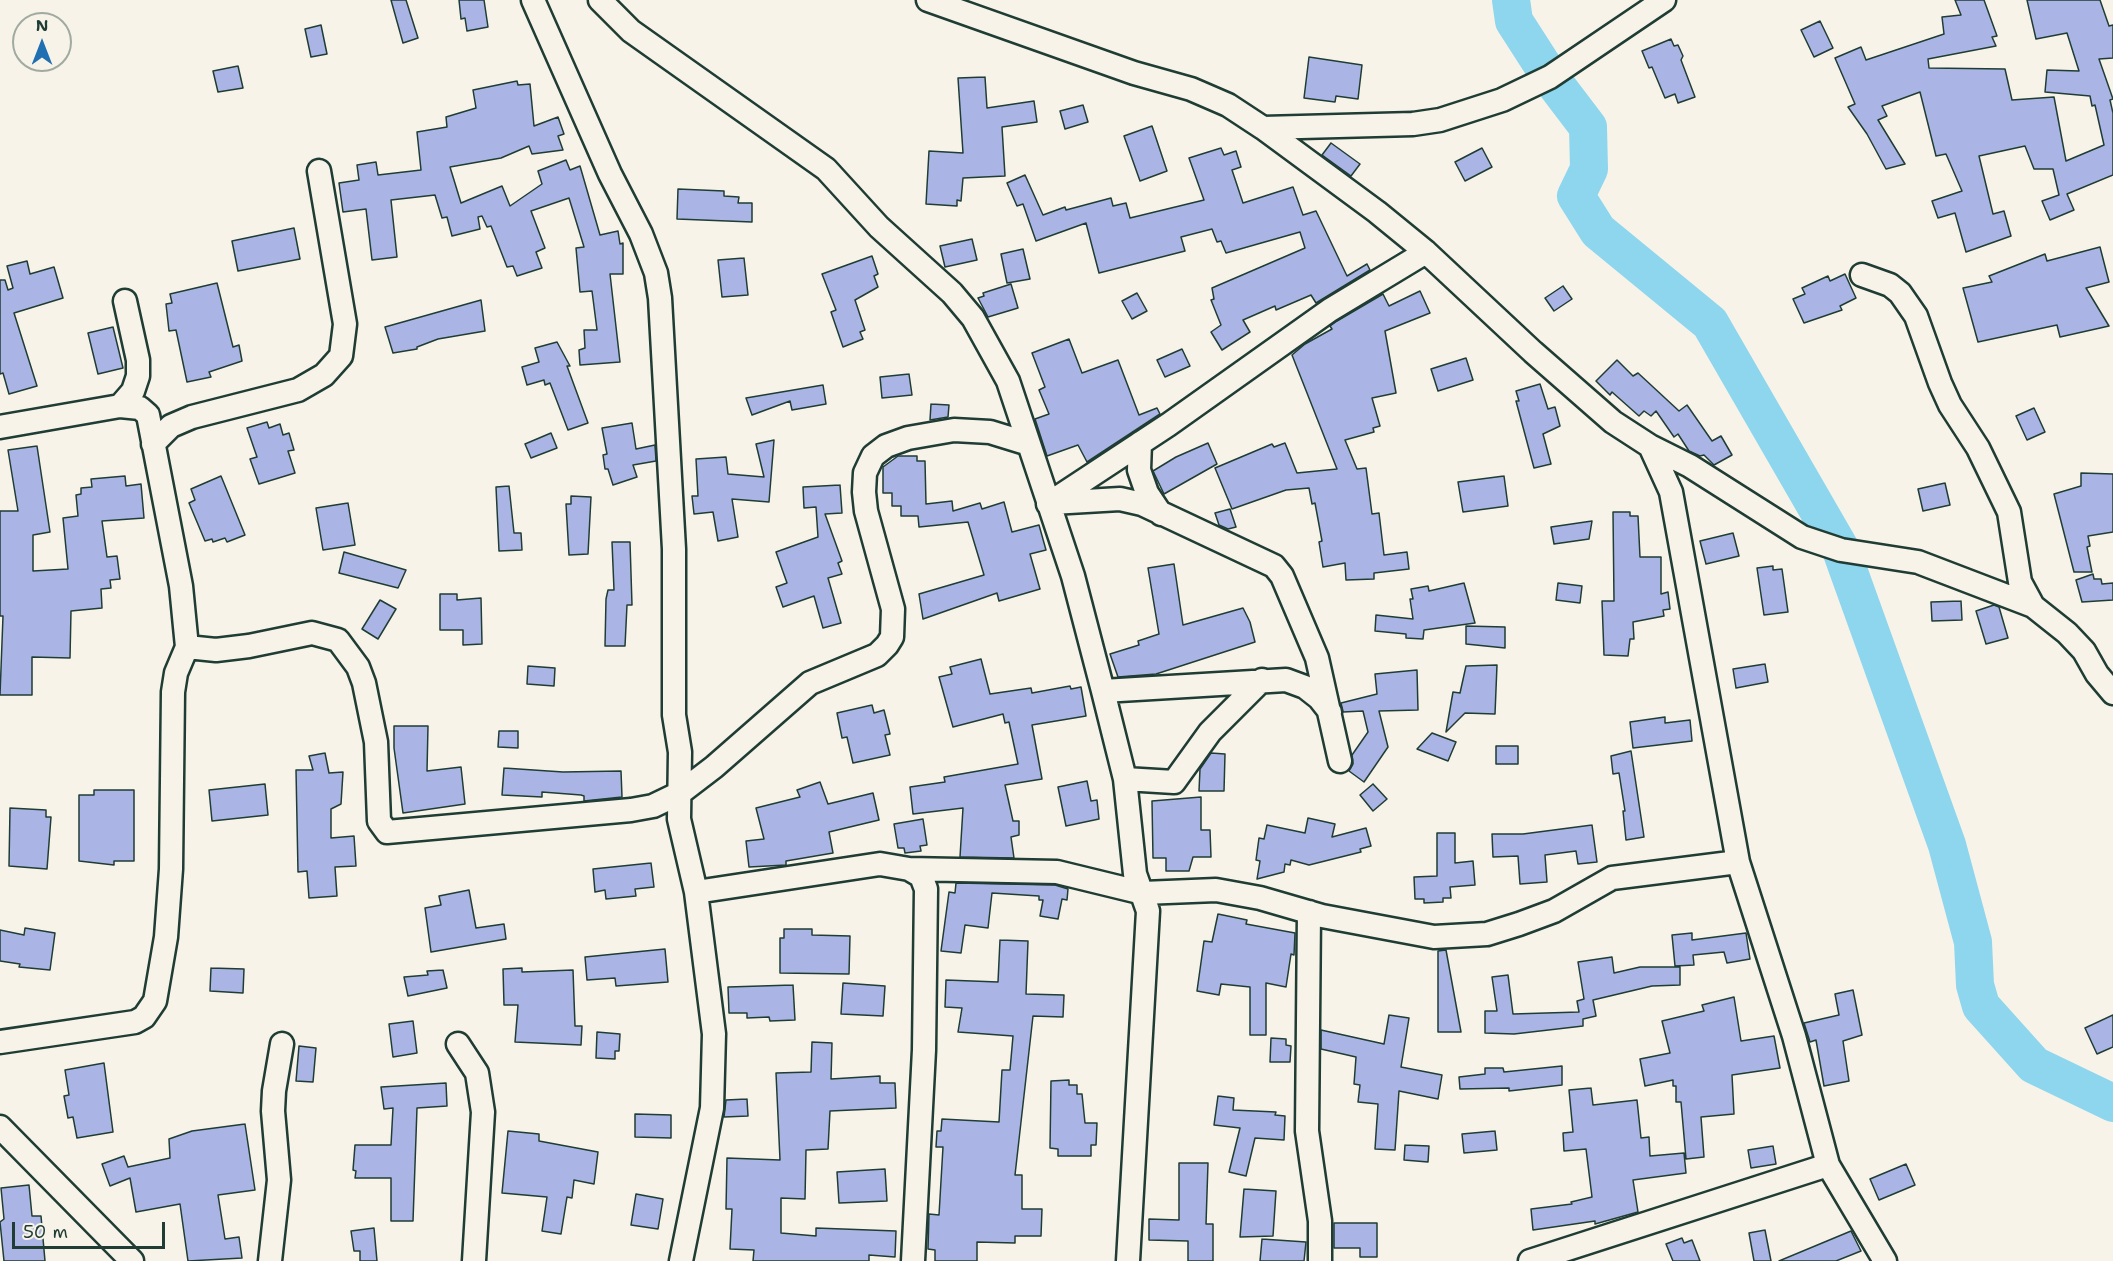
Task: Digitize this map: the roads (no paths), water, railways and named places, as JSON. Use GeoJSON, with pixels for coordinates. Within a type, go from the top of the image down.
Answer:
{"type":"FeatureCollection","features":[{"type":"Feature","properties":{"kind":"street"},"geometry":{"type":"LineString","coordinates":[[533,0],[610,174],[641,234],[656,273],[664,335],[674,549],[674,715],[680,752],[679,819],[696,892],[714,1034],[714,1072],[706,1145],[681,1261]]}},
{"type":"Feature","properties":{"kind":"street"},"geometry":{"type":"LineString","coordinates":[[600,0],[631,31],[826,169],[879,227],[951,292],[973,318],[1008,381],[1072,576],[1103,691],[1125,779],[1135,874],[1143,893],[1149,928],[1138,1061],[1128,1261]]}},
{"type":"Feature","properties":{"kind":"street"},"geometry":{"type":"LineString","coordinates":[[928,0],[1134,73],[1191,89],[1228,105],[1263,128],[1426,252],[1533,352],[1613,422],[1650,446],[1690,466],[1802,537],[1841,550],[1918,562],[2033,606],[2067,633],[2084,651],[2097,674],[2113,693]]}},
{"type":"Feature","properties":{"kind":"street"},"geometry":{"type":"LineString","coordinates":[[1263,128],[1413,124],[1440,120],[1502,100],[1550,77],[1664,0]]}},
{"type":"Feature","properties":{"kind":"street"},"geometry":{"type":"LineString","coordinates":[[153,444],[171,426],[192,417],[298,390],[324,375],[341,356],[345,324],[319,171]]}},
{"type":"Feature","properties":{"kind":"street"},"geometry":{"type":"LineString","coordinates":[[1048,504],[1140,443],[1330,310],[1426,252]]}},
{"type":"Feature","properties":{"kind":"street"},"geometry":{"type":"LineString","coordinates":[[1862,275],[1890,285],[1900,292],[1916,316],[1947,398],[1978,448],[2009,512],[2020,582],[2033,606]]}},
{"type":"Feature","properties":{"kind":"street"},"geometry":{"type":"LineString","coordinates":[[120,406],[133,391],[138,376],[138,360],[125,301]]}},
{"type":"Feature","properties":{"kind":"street"},"geometry":{"type":"LineString","coordinates":[[0,427],[120,406],[140,408],[148,415],[181,586],[188,647],[176,673],[173,692],[171,869],[166,937],[155,1001],[144,1017],[135,1022],[0,1042]]}},
{"type":"Feature","properties":{"kind":"street"},"geometry":{"type":"LineString","coordinates":[[188,647],[216,650],[249,646],[312,633],[338,640],[358,667],[370,705],[376,742],[379,821],[387,832],[631,810],[653,806],[680,793],[737,749],[804,687],[823,676],[877,655],[892,637],[893,609],[866,511],[864,492],[865,473],[873,456],[886,446],[908,438],[954,430],[990,432],[1029,444]]}},
{"type":"Feature","properties":{"kind":"street"},"geometry":{"type":"LineString","coordinates":[[1140,443],[1140,470],[1147,493],[1161,514]]}},
{"type":"Feature","properties":{"kind":"street"},"geometry":{"type":"LineString","coordinates":[[1650,446],[1671,492],[1738,862],[1794,1036],[1828,1165],[1885,1261]]}},
{"type":"Feature","properties":{"kind":"street"},"geometry":{"type":"LineString","coordinates":[[1048,504],[1120,499],[1142,504],[1274,566],[1282,576],[1317,658],[1340,761]]}},
{"type":"Feature","properties":{"kind":"street"},"geometry":{"type":"LineString","coordinates":[[1125,779],[1174,782],[1210,732],[1262,680]]}},
{"type":"Feature","properties":{"kind":"street"},"geometry":{"type":"LineString","coordinates":[[1103,691],[1286,680],[1305,687],[1320,698],[1330,714]]}},
{"type":"Feature","properties":{"kind":"street"},"geometry":{"type":"LineString","coordinates":[[696,892],[880,864],[909,869],[1057,872],[1143,893],[1216,890],[1260,898],[1309,912],[1434,937],[1487,934],[1554,911],[1611,878],[1738,862]]}},
{"type":"Feature","properties":{"kind":"street"},"geometry":{"type":"LineString","coordinates":[[909,869],[921,876],[926,889],[924,1050],[913,1261]]}},
{"type":"Feature","properties":{"kind":"street"},"geometry":{"type":"LineString","coordinates":[[1309,912],[1307,1131],[1320,1221],[1320,1261]]}},
{"type":"Feature","properties":{"kind":"street"},"geometry":{"type":"LineString","coordinates":[[270,1261],[279,1180],[273,1111],[274,1091],[282,1044]]}},
{"type":"Feature","properties":{"kind":"street"},"geometry":{"type":"LineString","coordinates":[[458,1044],[477,1073],[483,1112],[474,1261]]}},
{"type":"Feature","properties":{"kind":"street"},"geometry":{"type":"LineString","coordinates":[[0,1127],[132,1261]]}},
{"type":"Feature","properties":{"kind":"street"},"geometry":{"type":"LineString","coordinates":[[1530,1261],[1828,1165]]}},
{"type":"Feature","properties":{"kind":"waterway"},"geometry":{"type":"LineString","coordinates":[[1511,0],[1514,21],[1550,77],[1588,127],[1589,169],[1576,196],[1598,231],[1710,323],[1841,550],[1947,845],[1973,942],[1975,985],[1981,1006],[2034,1065],[2113,1103]]}}]}
